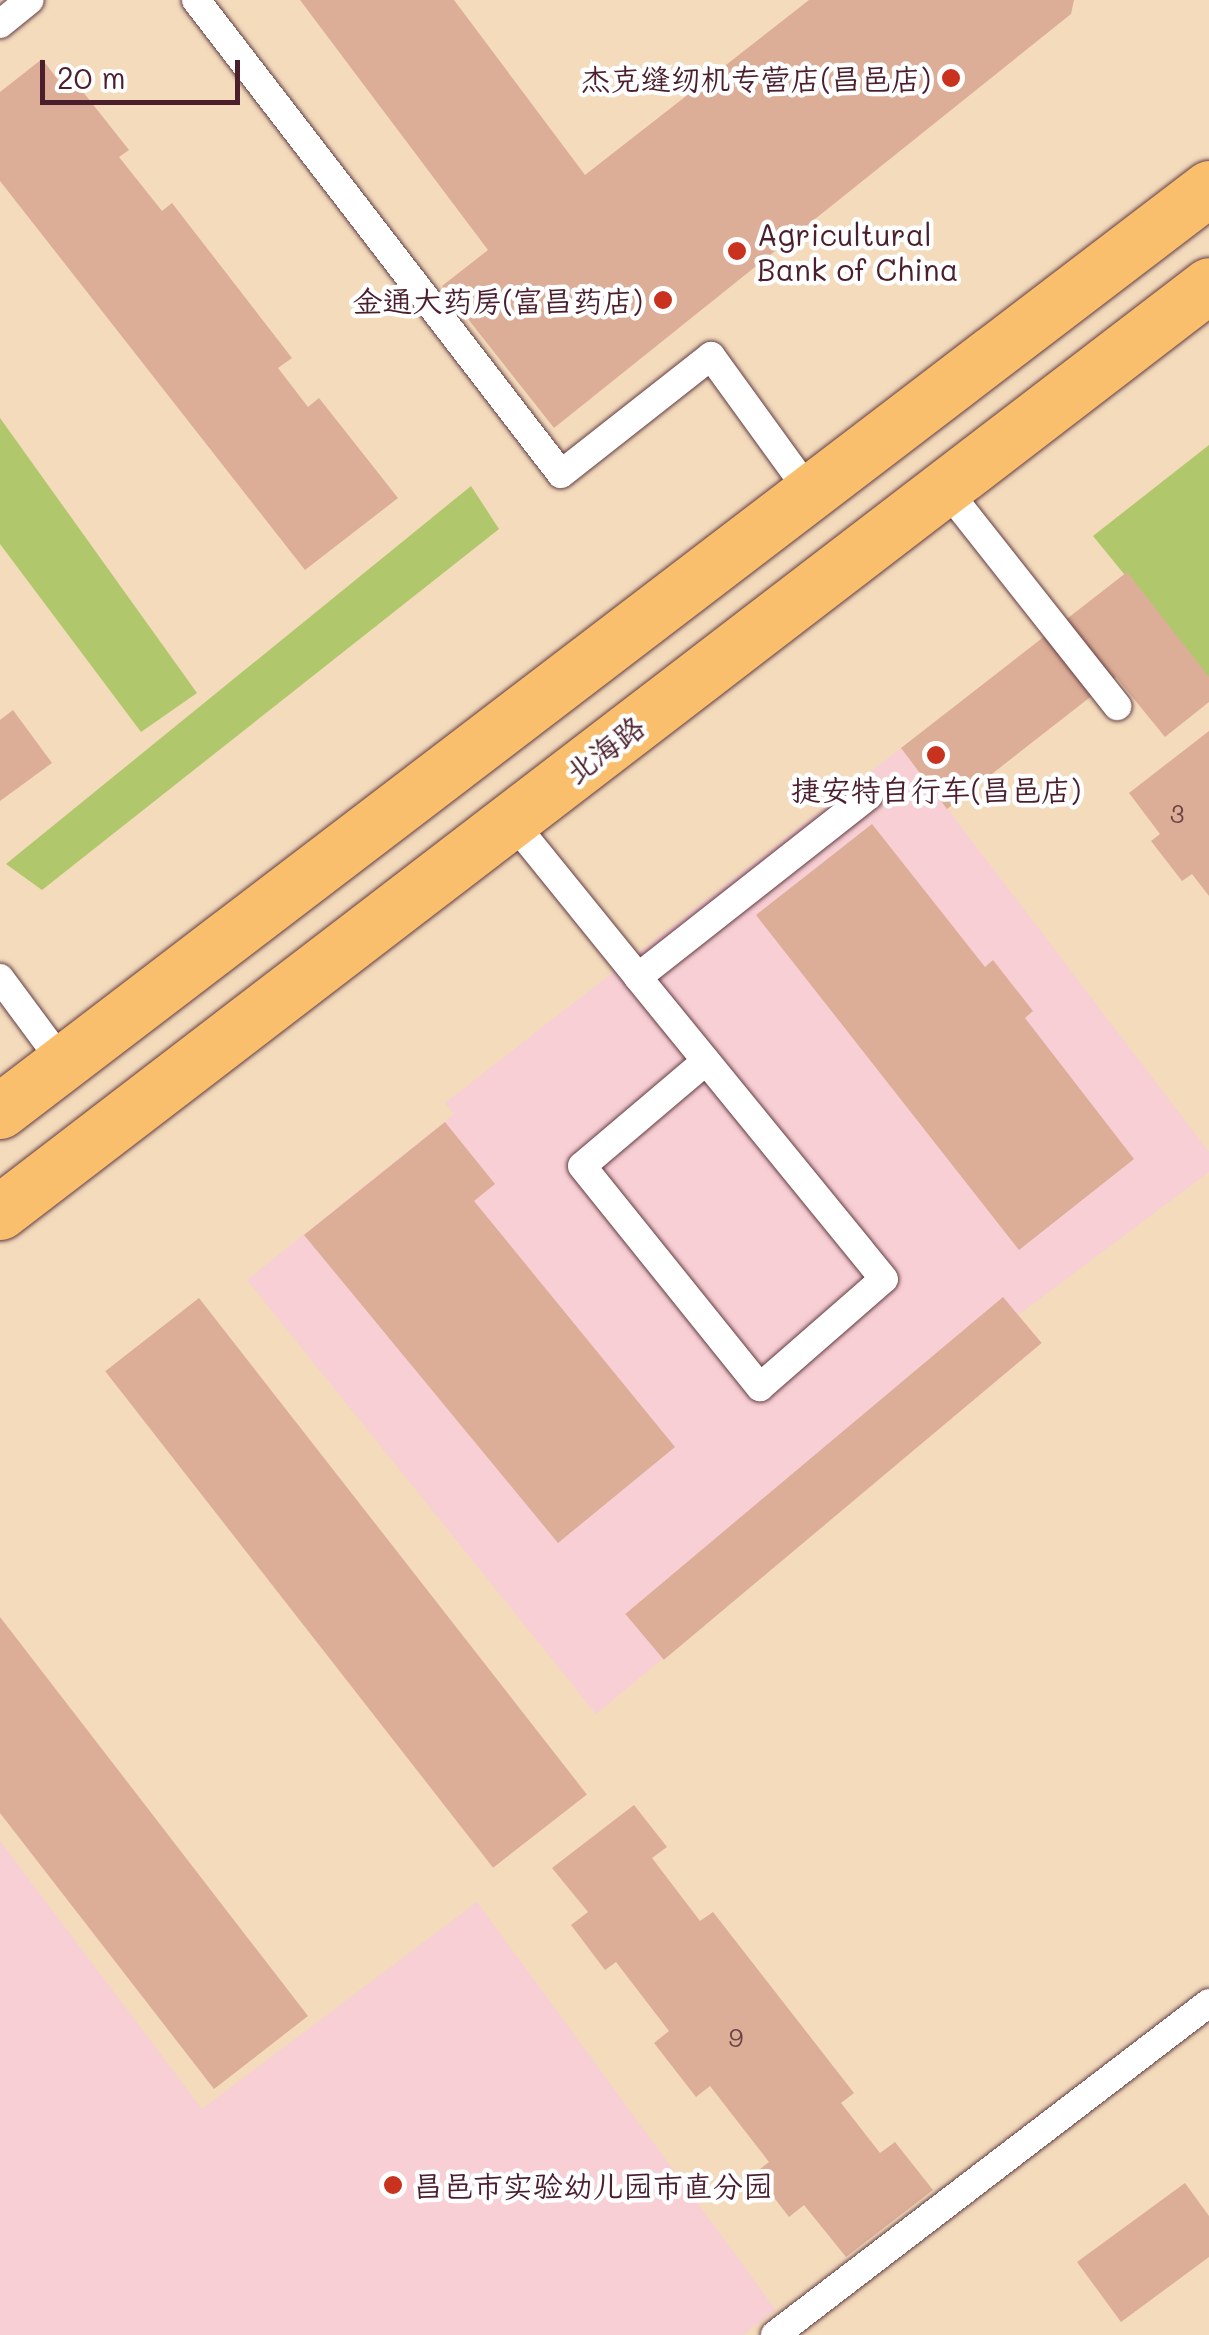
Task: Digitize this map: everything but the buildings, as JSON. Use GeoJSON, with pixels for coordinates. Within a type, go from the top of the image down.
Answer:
{"type":"FeatureCollection","features":[{"type":"Feature","properties":{"kind":"main road"},"geometry":{"type":"LineString","coordinates":[[0,1111],[1209,188]]}},
{"type":"Feature","properties":{"kind":"main road","name":"北海路"},"geometry":{"type":"LineString","coordinates":[[0,1212],[1209,285]]}},
{"type":"Feature","properties":{"kind":"lane"},"geometry":{"type":"LineString","coordinates":[[0,24],[30,0]]}},
{"type":"Feature","properties":{"kind":"lane"},"geometry":{"type":"LineString","coordinates":[[196,0],[561,474],[710,356],[810,493]]}},
{"type":"Feature","properties":{"kind":"lane"},"geometry":{"type":"LineString","coordinates":[[945,488],[1117,706]]}},
{"type":"Feature","properties":{"kind":"lane"},"geometry":{"type":"LineString","coordinates":[[638,977],[869,794]]}},
{"type":"Feature","properties":{"kind":"lane"},"geometry":{"type":"LineString","coordinates":[[512,820],[884,1278],[760,1387],[582,1166],[706,1060]]}},
{"type":"Feature","properties":{"kind":"lane"},"geometry":{"type":"LineString","coordinates":[[0,978],[63,1063]]}},
{"type":"Feature","properties":{"kind":"lane"},"geometry":{"type":"LineString","coordinates":[[775,2335],[1209,2003]]}},
{"type":"Feature","properties":{"kind":"shaded area"},"geometry":{"type":"Polygon","coordinates":[[[901,748],[1209,1152],[1209,1172],[1018,1315],[1042,1343],[596,1714],[247,1280],[454,1114],[445,1103],[901,748]]]}},
{"type":"Feature","properties":{"kind":"shaded area","name":"昌邑市实验幼儿园市直分园"},"geometry":{"type":"Polygon","coordinates":[[[0,1841],[202,2109],[477,1902],[776,2310],[743,2335],[0,2335],[0,1841]]]}},
{"type":"Feature","properties":{"kind":"green space"},"geometry":{"type":"Polygon","coordinates":[[[0,418],[197,693],[141,732],[0,544],[0,418]]]}},
{"type":"Feature","properties":{"kind":"green space"},"geometry":{"type":"Polygon","coordinates":[[[1209,445],[1209,678],[1093,536],[1209,445]]]}},
{"type":"Feature","properties":{"kind":"green space"},"geometry":{"type":"Polygon","coordinates":[[[471,486],[499,529],[42,890],[6,864],[471,486]]]}},
{"type":"Feature","properties":{"kind":"place","name":"杰克缝纫机专营店(昌邑店)"},"geometry":{"type":"Point","coordinates":[951,78]}},
{"type":"Feature","properties":{"kind":"place","name":"Agricultural Bank of China"},"geometry":{"type":"Point","coordinates":[737,251]}},
{"type":"Feature","properties":{"kind":"place","name":"金通大药房(富昌药店)"},"geometry":{"type":"Point","coordinates":[663,300]}},
{"type":"Feature","properties":{"kind":"place","name":"捷安特自行车(昌邑店)"},"geometry":{"type":"Point","coordinates":[936,755]}},
{"type":"Feature","properties":{"kind":"place","name":"昌邑市实验幼儿园市直分园"},"geometry":{"type":"Point","coordinates":[393,2185]}}]}
